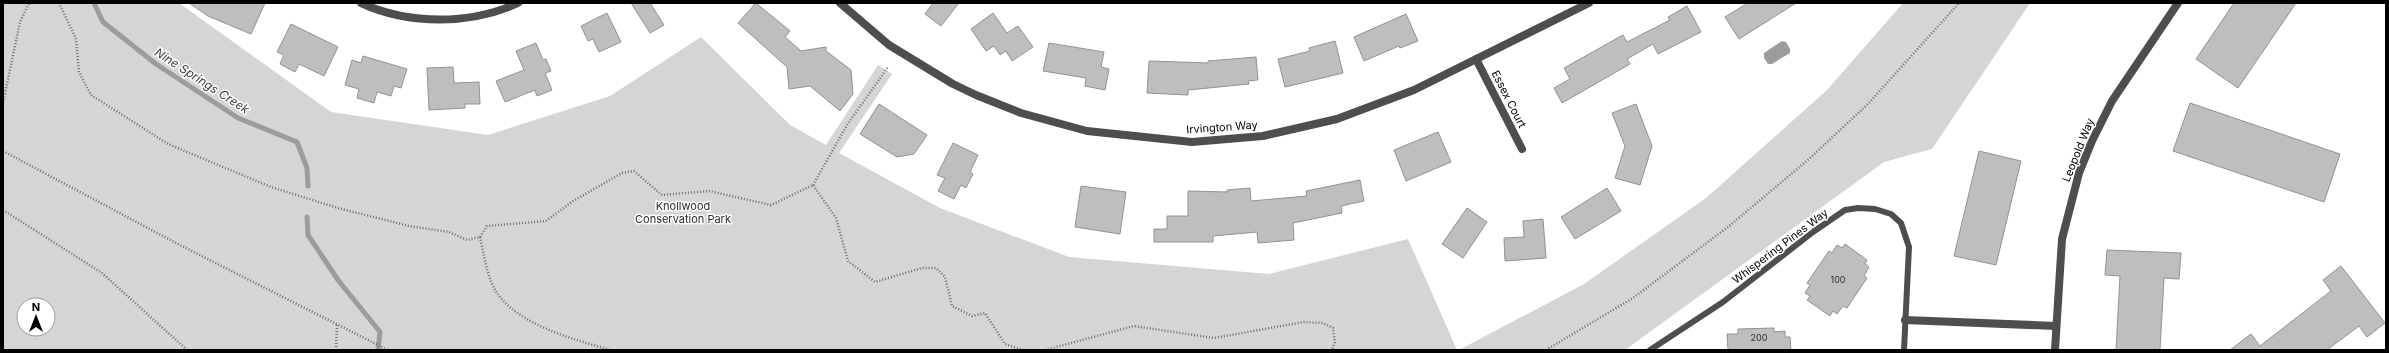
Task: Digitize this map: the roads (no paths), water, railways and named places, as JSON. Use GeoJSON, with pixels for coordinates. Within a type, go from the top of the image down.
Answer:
{"type":"FeatureCollection","features":[{"type":"Feature","properties":{"kind":"street"},"geometry":{"type":"LineString","coordinates":[[362,3],[396,14],[426,18],[455,19],[484,15],[518,3]]}},
{"type":"Feature","properties":{"kind":"street","name":"Irvington Way"},"geometry":{"type":"LineString","coordinates":[[840,3],[889,45],[953,84],[1021,113],[1087,131],[1192,142],[1269,135],[1337,120],[1407,92],[1589,3]]}},
{"type":"Feature","properties":{"kind":"street","name":"Leopold Way"},"geometry":{"type":"LineString","coordinates":[[2055,350],[2062,239],[2072,195],[2089,147],[2112,101],[2178,3]]}},
{"type":"Feature","properties":{"kind":"street","name":"Essex Court"},"geometry":{"type":"LineString","coordinates":[[1476,59],[1522,149]]}},
{"type":"Feature","properties":{"kind":"street"},"geometry":{"type":"LineString","coordinates":[[1905,320],[2056,326]]}},
{"type":"Feature","properties":{"kind":"lane","name":"Whispering Pines Way"},"geometry":{"type":"LineString","coordinates":[[1650,350],[1723,302],[1813,232],[1845,210],[1858,208],[1876,209],[1891,214],[1901,223],[1909,247],[1904,350]]}},
{"type":"Feature","properties":{"kind":"waterway","name":"Nine Springs Creek"},"geometry":{"type":"LineString","coordinates":[[94,3],[103,22],[156,64],[238,118],[297,142],[307,168],[308,186]]}},
{"type":"Feature","properties":{"kind":"waterway","name":"Nine Springs Creek"},"geometry":{"type":"LineString","coordinates":[[307,217],[308,235],[338,280],[380,332],[378,350]]}},
{"type":"Feature","properties":{"kind":"park label","name":"Knollwood Conservation Park"},"geometry":{"type":"Point","coordinates":[683,212]}}]}
